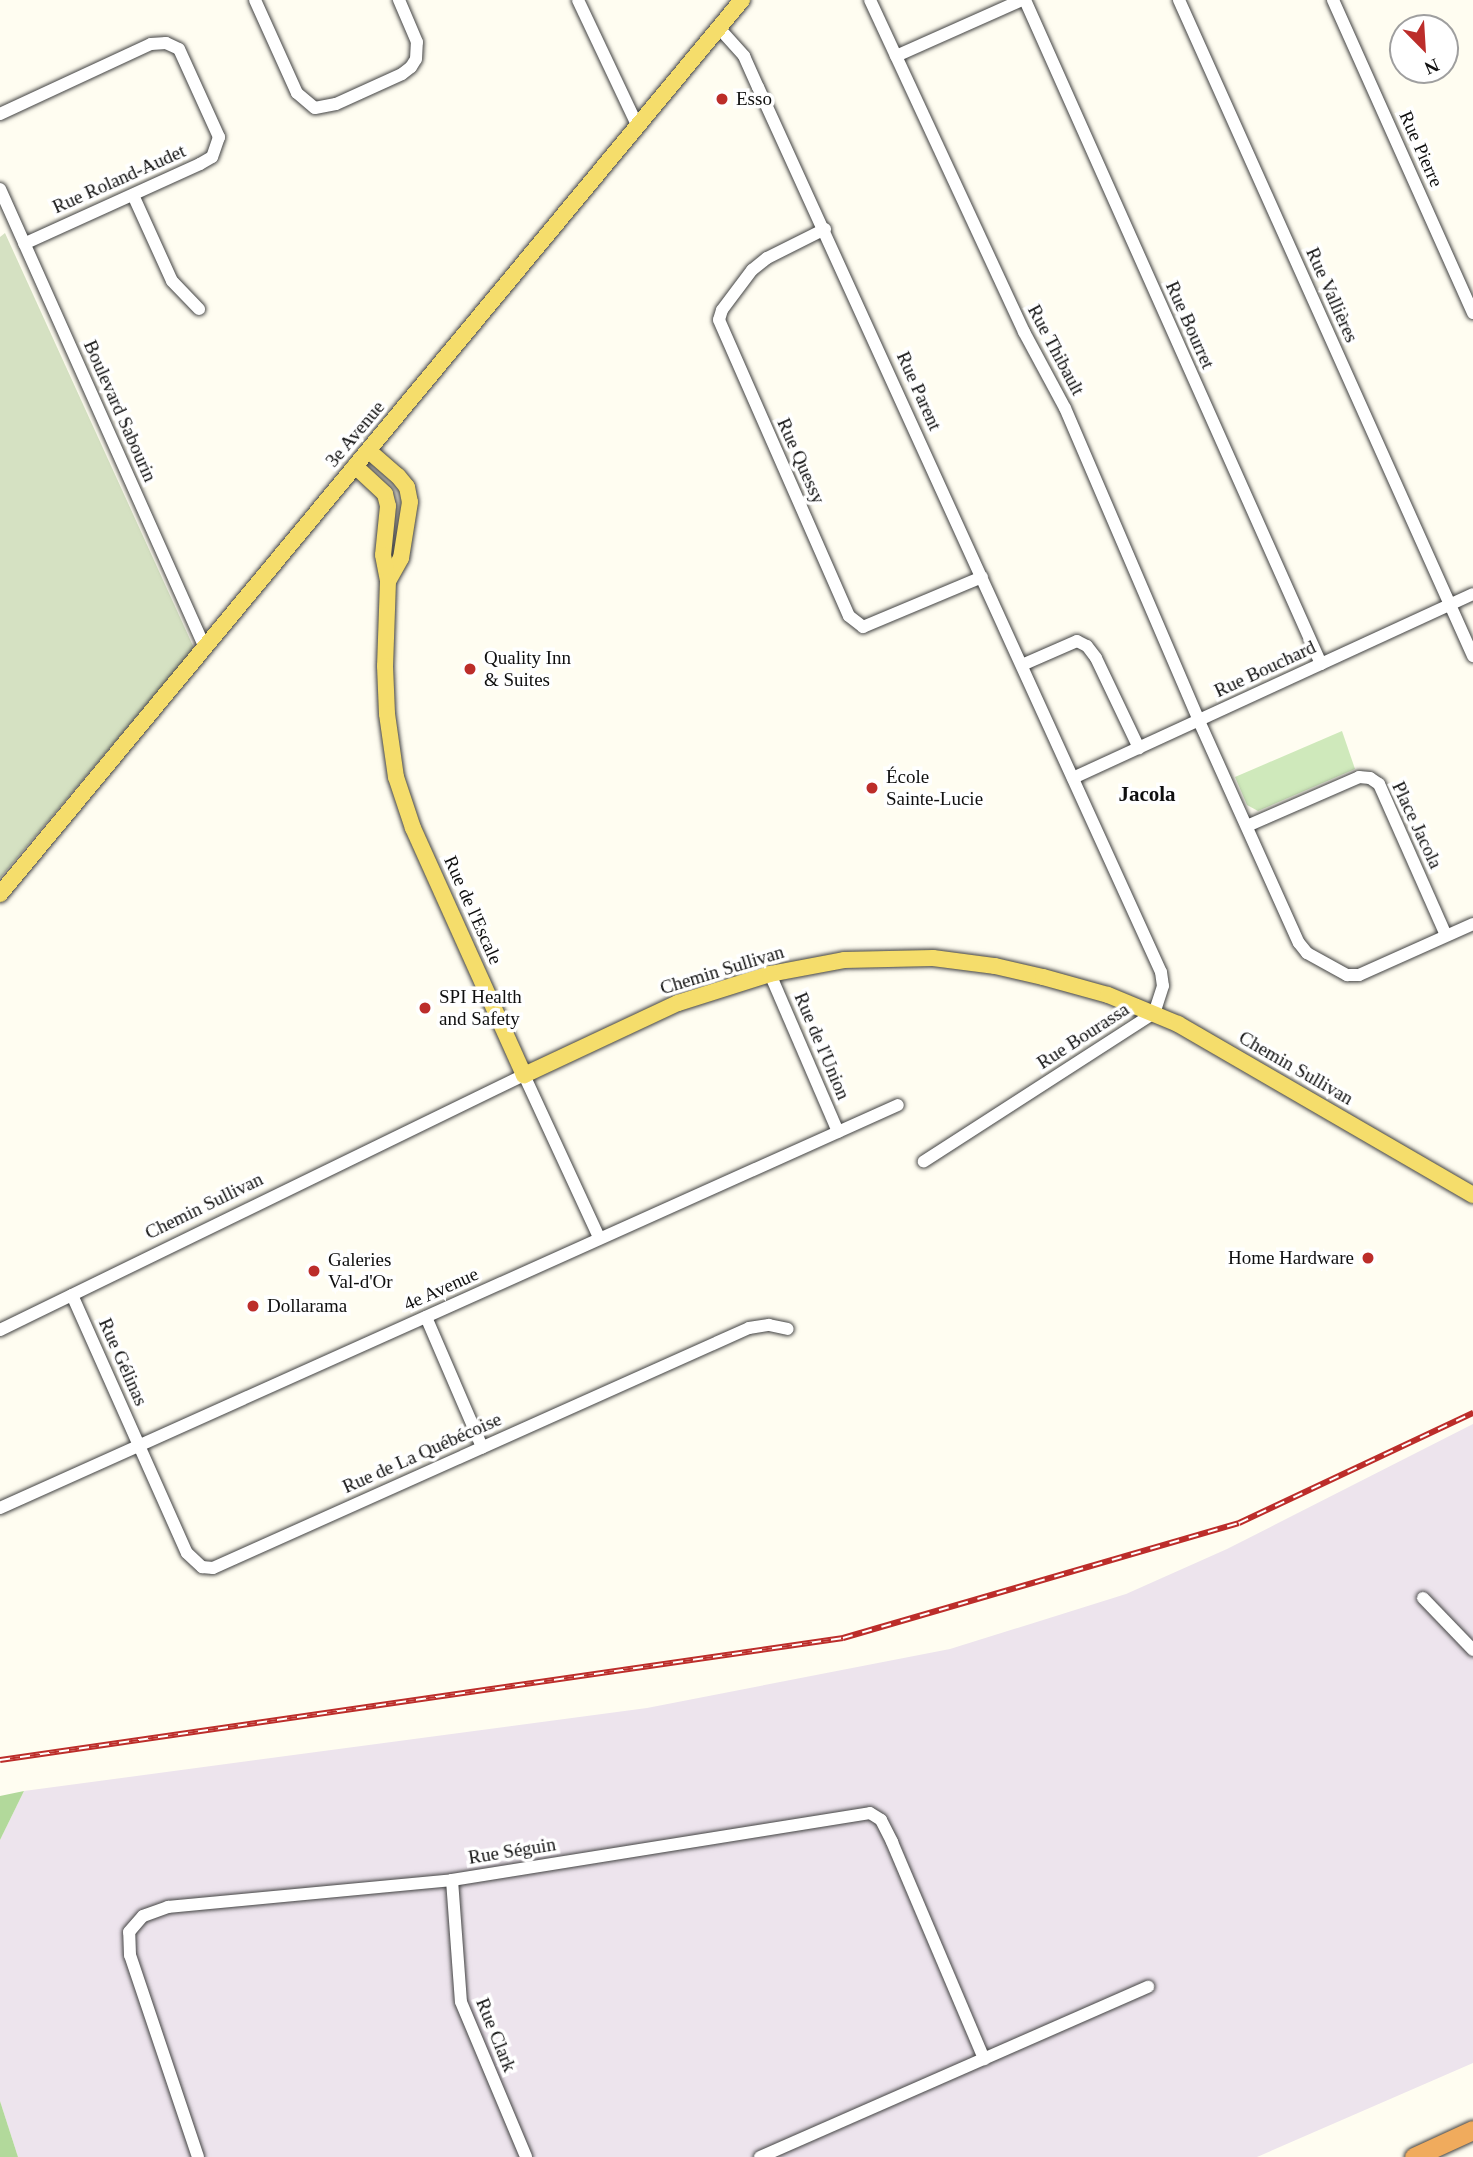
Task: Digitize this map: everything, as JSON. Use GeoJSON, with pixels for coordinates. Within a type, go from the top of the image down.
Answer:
{"type":"FeatureCollection","features":[{"type":"Feature","properties":{"kind":"highway"},"geometry":{"type":"LineString","coordinates":[[1414,2157],[1473,2130]]}},
{"type":"Feature","properties":{"kind":"main road","name":"3e Avenue"},"geometry":{"type":"LineString","coordinates":[[0,894],[742,0]]}},
{"type":"Feature","properties":{"kind":"main road","name":"Rue de l'Escale"},"geometry":{"type":"LineString","coordinates":[[369,451],[407,487],[410,502],[401,558],[388,581]]}},
{"type":"Feature","properties":{"kind":"main road","name":"Rue de l'Escale"},"geometry":{"type":"LineString","coordinates":[[355,466],[386,494],[388,515],[383,555],[388,581],[385,666],[387,714],[396,777],[413,828],[524,1075]]}},
{"type":"Feature","properties":{"kind":"main road","name":"Chemin Sullivan"},"geometry":{"type":"LineString","coordinates":[[524,1075],[678,1003],[770,974],[844,960],[933,958],[995,966],[1043,977],[1108,995],[1154,1013],[1178,1024],[1473,1195]]}},
{"type":"Feature","properties":{"kind":"street"},"geometry":{"type":"LineString","coordinates":[[255,0],[297,93],[315,107],[336,104],[402,74],[411,67],[416,59],[417,42],[399,0]]}},
{"type":"Feature","properties":{"kind":"street"},"geometry":{"type":"LineString","coordinates":[[578,0],[638,125]]}},
{"type":"Feature","properties":{"kind":"street","name":"Rue Thibault"},"geometry":{"type":"LineString","coordinates":[[870,0],[1024,332],[1065,408],[1199,721]]}},
{"type":"Feature","properties":{"kind":"street","name":"Rue Bourret"},"geometry":{"type":"LineString","coordinates":[[895,56],[1023,0],[1321,664]]}},
{"type":"Feature","properties":{"kind":"street","name":"Rue Vallières"},"geometry":{"type":"LineString","coordinates":[[1179,0],[1473,656]]}},
{"type":"Feature","properties":{"kind":"street","name":"Rue Pierre"},"geometry":{"type":"LineString","coordinates":[[1333,0],[1473,313]]}},
{"type":"Feature","properties":{"kind":"street","name":"Rue Parent"},"geometry":{"type":"LineString","coordinates":[[719,28],[744,56],[1073,778]]}},
{"type":"Feature","properties":{"kind":"street","name":"Rue Roland-Audet"},"geometry":{"type":"LineString","coordinates":[[0,114],[150,44],[166,43],[179,49],[219,137],[212,157],[200,164],[24,244]]}},
{"type":"Feature","properties":{"kind":"street","name":"Boulevard Sabourin"},"geometry":{"type":"LineString","coordinates":[[0,189],[205,648]]}},
{"type":"Feature","properties":{"kind":"street"},"geometry":{"type":"LineString","coordinates":[[132,195],[172,281],[199,309]]}},
{"type":"Feature","properties":{"kind":"street","name":"Rue Quessy"},"geometry":{"type":"LineString","coordinates":[[825,229],[767,258],[752,270],[722,310],[719,320],[849,616],[863,627],[982,577]]}},
{"type":"Feature","properties":{"kind":"street","name":"Rue Bouchard"},"geometry":{"type":"LineString","coordinates":[[1073,778],[1473,594]]}},
{"type":"Feature","properties":{"kind":"street"},"geometry":{"type":"LineString","coordinates":[[1022,665],[1077,641],[1087,646],[1096,657],[1139,748]]}},
{"type":"Feature","properties":{"kind":"street"},"geometry":{"type":"LineString","coordinates":[[1199,721],[1298,943],[1317,958],[1348,975],[1359,975],[1473,924]]}},
{"type":"Feature","properties":{"kind":"street","name":"Place Jacola"},"geometry":{"type":"LineString","coordinates":[[1247,826],[1359,777],[1370,778],[1379,784],[1446,936]]}},
{"type":"Feature","properties":{"kind":"street","name":"Rue Bourassa"},"geometry":{"type":"LineString","coordinates":[[924,1161],[1154,1013],[1163,986],[1161,972],[1073,778]]}},
{"type":"Feature","properties":{"kind":"street","name":"Rue de l'Union"},"geometry":{"type":"LineString","coordinates":[[770,974],[838,1132]]}},
{"type":"Feature","properties":{"kind":"street","name":"Rue de l'Escale"},"geometry":{"type":"LineString","coordinates":[[524,1075],[599,1237]]}},
{"type":"Feature","properties":{"kind":"street","name":"Chemin Sullivan"},"geometry":{"type":"LineString","coordinates":[[0,1330],[524,1075]]}},
{"type":"Feature","properties":{"kind":"street","name":"4e Avenue"},"geometry":{"type":"LineString","coordinates":[[0,1508],[898,1105]]}},
{"type":"Feature","properties":{"kind":"street","name":"Rue Gélinas"},"geometry":{"type":"LineString","coordinates":[[72,1295],[139,1445]]}},
{"type":"Feature","properties":{"kind":"street"},"geometry":{"type":"LineString","coordinates":[[426,1317],[482,1447]]}},
{"type":"Feature","properties":{"kind":"street","name":"Rue de La Québécoise"},"geometry":{"type":"LineString","coordinates":[[139,1445],[187,1553],[202,1567],[213,1568],[749,1328],[769,1325],[788,1329]]}},
{"type":"Feature","properties":{"kind":"street"},"geometry":{"type":"LineString","coordinates":[[1423,1598],[1473,1650]]}},
{"type":"Feature","properties":{"kind":"street","name":"Rue Séguin"},"geometry":{"type":"LineString","coordinates":[[198,2157],[130,1955],[129,1933],[143,1916],[169,1907],[452,1880],[870,1813],[881,1820],[984,2059]]}},
{"type":"Feature","properties":{"kind":"street","name":"Rue Clark"},"geometry":{"type":"LineString","coordinates":[[452,1880],[461,2002],[526,2157]]}},
{"type":"Feature","properties":{"kind":"street"},"geometry":{"type":"LineString","coordinates":[[760,2157],[1148,1987]]}},
{"type":"Feature","properties":{"kind":"shaded area"},"geometry":{"type":"Polygon","coordinates":[[[1473,1424],[1473,2063],[1257,2157],[18,2157],[0,2101],[0,1840],[24,1791],[647,1708],[950,1649],[1126,1594],[1227,1549],[1473,1424]]]}},
{"type":"Feature","properties":{"kind":"green space"},"geometry":{"type":"Polygon","coordinates":[[[5,233],[194,648],[0,878],[0,237],[5,233]]]}},
{"type":"Feature","properties":{"kind":"green space"},"geometry":{"type":"Polygon","coordinates":[[[1342,731],[1355,769],[1258,811],[1247,805],[1235,777],[1342,731]]]}},
{"type":"Feature","properties":{"kind":"green space"},"geometry":{"type":"Polygon","coordinates":[[[24,1791],[0,1840],[0,1796],[24,1791]]]}},
{"type":"Feature","properties":{"kind":"green space"},"geometry":{"type":"Polygon","coordinates":[[[0,2101],[18,2157],[0,2157],[0,2101]]]}},
{"type":"Feature","properties":{"kind":"railway"},"geometry":{"type":"LineString","coordinates":[[0,1760],[843,1638],[1239,1523],[1473,1413]]}},
{"type":"Feature","properties":{"kind":"place","name":"Esso"},"geometry":{"type":"Point","coordinates":[722,99]}},
{"type":"Feature","properties":{"kind":"place","name":"Quality Inn & Suites"},"geometry":{"type":"Point","coordinates":[470,669]}},
{"type":"Feature","properties":{"kind":"place","name":"École Sainte-Lucie"},"geometry":{"type":"Point","coordinates":[872,788]}},
{"type":"Feature","properties":{"kind":"place","name":"SPI Health and Safety"},"geometry":{"type":"Point","coordinates":[425,1008]}},
{"type":"Feature","properties":{"kind":"place","name":"Home Hardware"},"geometry":{"type":"Point","coordinates":[1368,1258]}},
{"type":"Feature","properties":{"kind":"place","name":"Galeries Val-d'Or"},"geometry":{"type":"Point","coordinates":[314,1271]}},
{"type":"Feature","properties":{"kind":"place","name":"Dollarama"},"geometry":{"type":"Point","coordinates":[253,1306]}},
{"type":"Feature","properties":{"kind":"district","name":"Jacola"},"geometry":{"type":"Point","coordinates":[1147,794]}}]}
